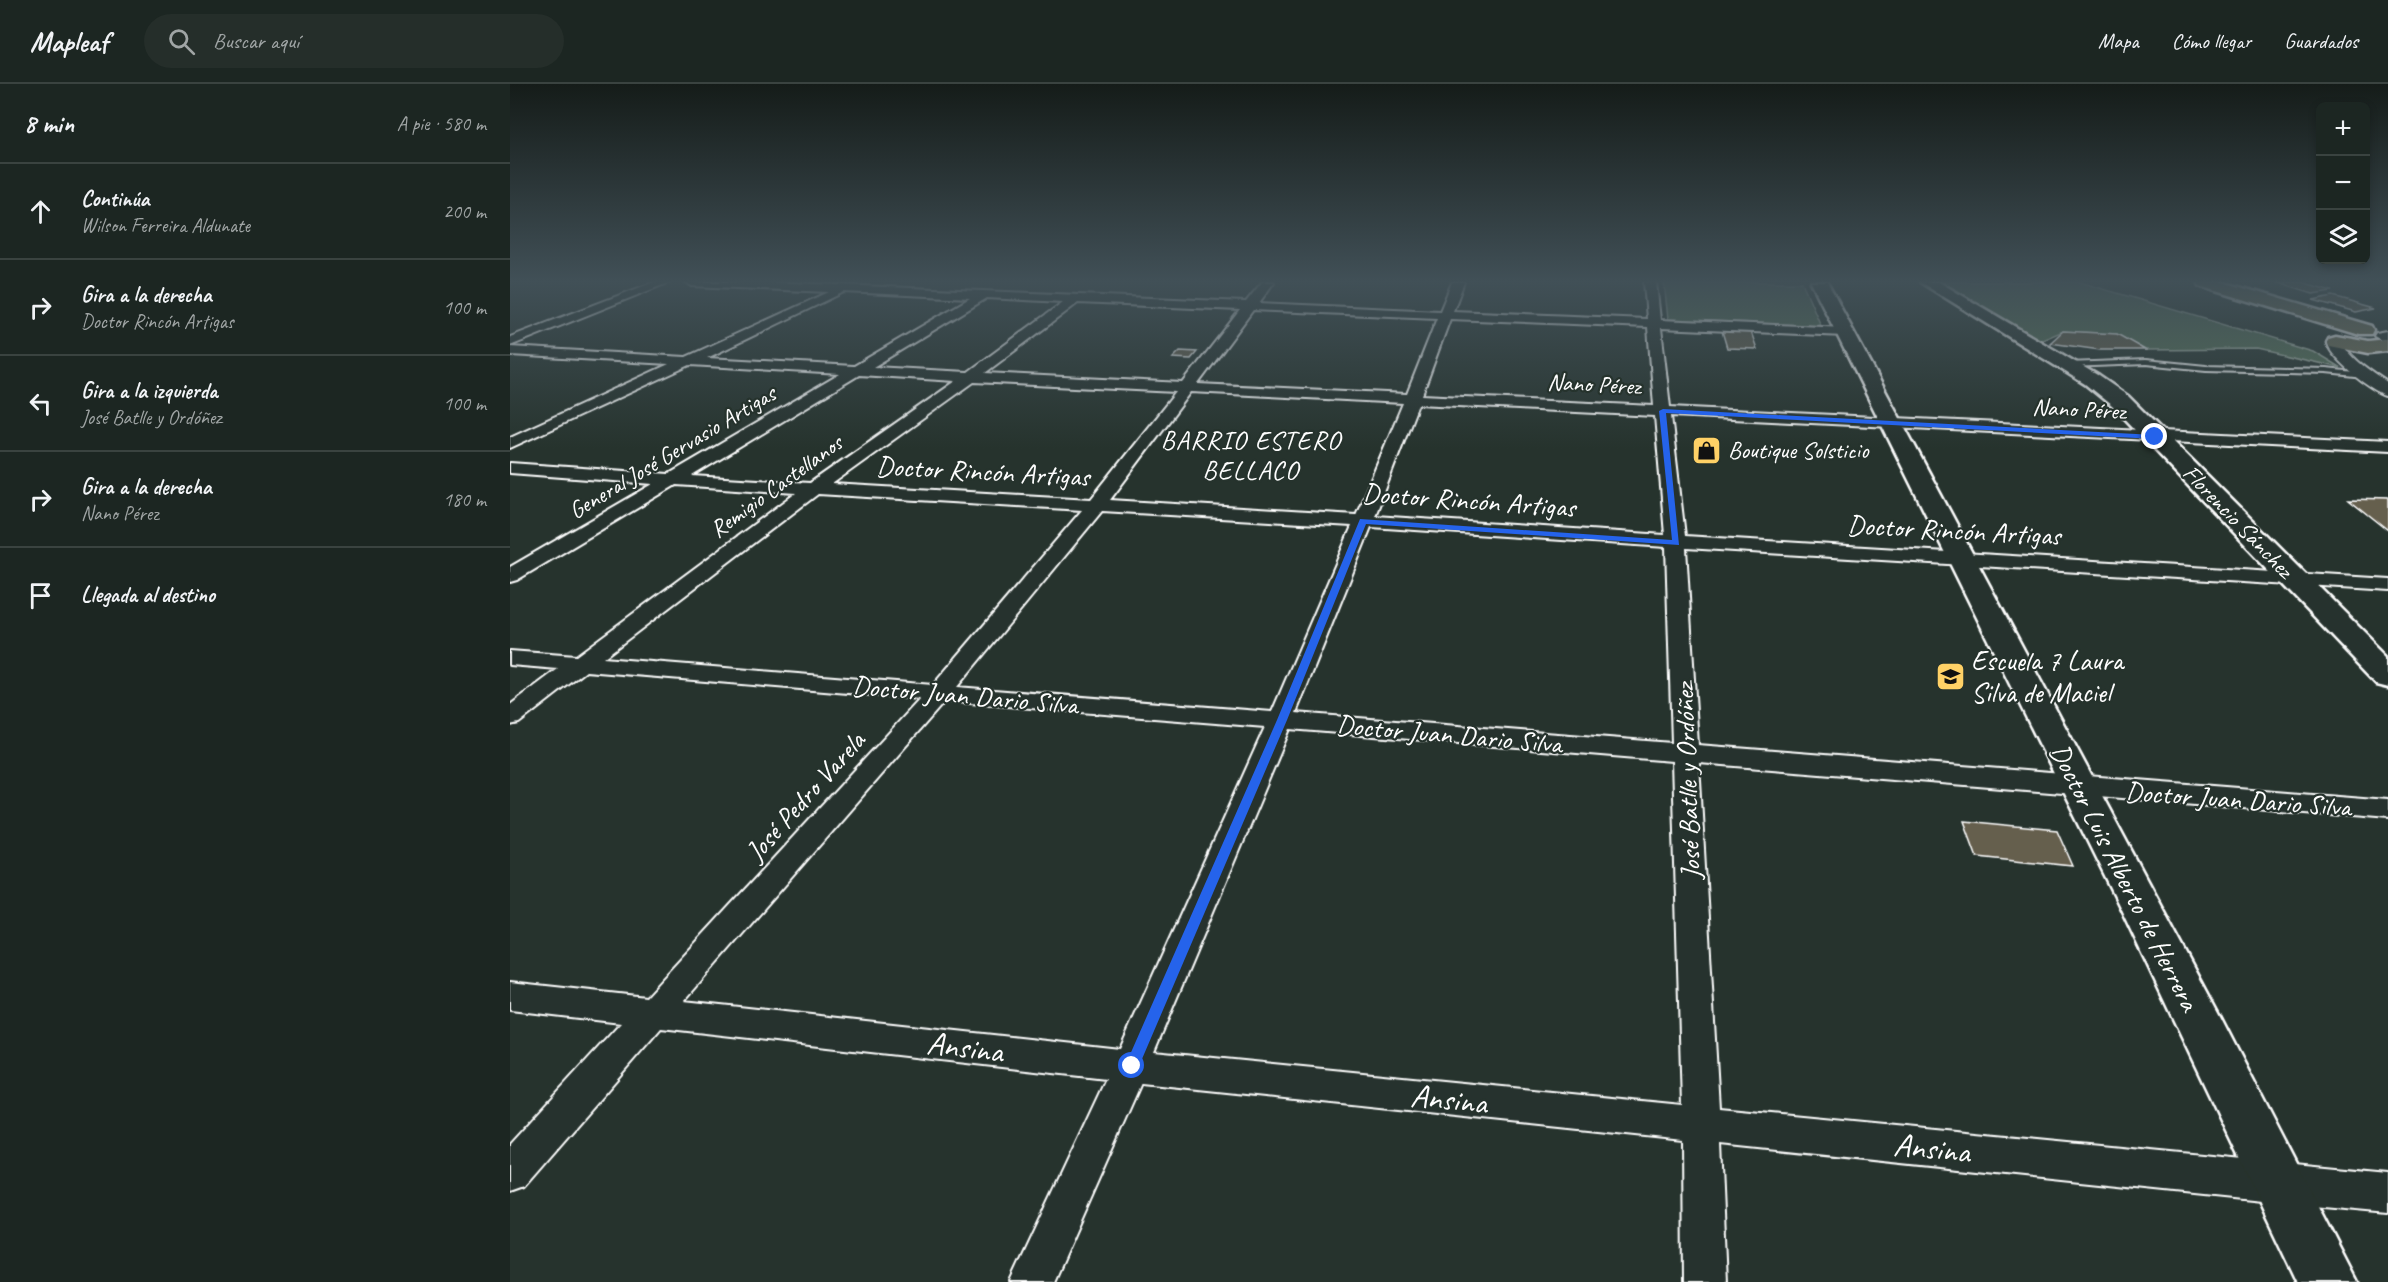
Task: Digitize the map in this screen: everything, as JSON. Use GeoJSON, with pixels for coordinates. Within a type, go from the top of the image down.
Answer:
{"type":"FeatureCollection","features":[{"type":"Feature","properties":{"kind":"main road"},"geometry":{"type":"LineString","coordinates":[[2327,338],[2380,340]]}},
{"type":"Feature","properties":{"kind":"street"},"geometry":{"type":"LineString","coordinates":[[510,443],[738,338]]}},
{"type":"Feature","properties":{"kind":"street","name":"General José Gervasio Artigas"},"geometry":{"type":"LineString","coordinates":[[510,576],[668,480],[912,338]]}},
{"type":"Feature","properties":{"kind":"street","name":"Remigio Castellanos"},"geometry":{"type":"LineString","coordinates":[[510,717],[812,490],[1023,338]]}},
{"type":"Feature","properties":{"kind":"street","name":"José Pedro Varela"},"geometry":{"type":"LineString","coordinates":[[510,1172],[939,693],[1096,506],[1224,338]]}},
{"type":"Feature","properties":{"kind":"street"},"geometry":{"type":"LineString","coordinates":[[1032,1282],[1132,1066],[1282,720],[1436,338]]}},
{"type":"Feature","properties":{"kind":"street","name":"José Batlle y Ordóñez"},"geometry":{"type":"LineString","coordinates":[[1656,338],[1676,543],[1701,1125],[1705,1282]]}},
{"type":"Feature","properties":{"kind":"street","name":"Doctor Luis Alberto de Herrera"},"geometry":{"type":"LineString","coordinates":[[1848,338],[1894,423],[2079,787],[2328,1282]]}},
{"type":"Feature","properties":{"kind":"street","name":"Florencio Sánchez"},"geometry":{"type":"LineString","coordinates":[[2022,338],[2092,380],[2120,401],[2388,675]]}},
{"type":"Feature","properties":{"kind":"street"},"geometry":{"type":"LineString","coordinates":[[2327,338],[2364,375],[2388,391]]}},
{"type":"Feature","properties":{"kind":"street","name":"Nano Pérez"},"geometry":{"type":"LineString","coordinates":[[510,351],[971,377],[2388,447]]}},
{"type":"Feature","properties":{"kind":"street","name":"Doctor Rincón Artigas"},"geometry":{"type":"LineString","coordinates":[[510,468],[812,490],[1363,521],[1676,543],[2388,585]]}},
{"type":"Feature","properties":{"kind":"street","name":"Doctor Juan Dario Silva"},"geometry":{"type":"LineString","coordinates":[[510,658],[2079,787],[2388,810]]}},
{"type":"Feature","properties":{"kind":"street","name":"Ansina"},"geometry":{"type":"LineString","coordinates":[[510,996],[1132,1066],[2280,1184],[2388,1193]]}},
{"type":"Feature","properties":{"kind":"lane"},"geometry":{"type":"LineString","coordinates":[[2067,365],[2146,362],[2206,368],[2326,371],[2364,375]]}},
{"type":"Feature","properties":{"kind":"green space"},"geometry":{"type":"Polygon","coordinates":[[[2124,338],[2269,338],[2313,351],[2341,368],[2256,349],[2145,350],[2124,338]]]}},
{"type":"Feature","properties":{"kind":"building"},"geometry":{"type":"Polygon","coordinates":[[[1724,338],[1753,338],[1757,349],[1727,348],[1724,338]]]}},
{"type":"Feature","properties":{"kind":"building"},"geometry":{"type":"Polygon","coordinates":[[[2056,338],[2124,338],[2145,350],[2100,350],[2050,343],[2056,338]]]}},
{"type":"Feature","properties":{"kind":"building"},"geometry":{"type":"Polygon","coordinates":[[[1180,351],[1197,352],[1191,359],[1173,358],[1180,351]]]}},
{"type":"Feature","properties":{"kind":"building"},"geometry":{"type":"Polygon","coordinates":[[[2348,499],[2388,500],[2388,531],[2348,499]]]}},
{"type":"Feature","properties":{"kind":"building"},"geometry":{"type":"Polygon","coordinates":[[[1964,821],[2057,830],[2073,866],[1977,856],[1964,821]]]}},
{"type":"Feature","properties":{"kind":"place","name":"Boutique Solsticio"},"geometry":{"type":"Point","coordinates":[1707,450]}},
{"type":"Feature","properties":{"kind":"place","name":"Escuela 7 Laura Silva de Maciel"},"geometry":{"type":"Point","coordinates":[1950,676]}},
{"type":"Feature","properties":{"kind":"district","name":"BARRIO ESTERO BELLACO"},"geometry":{"type":"Point","coordinates":[1251,455]}},
{"type":"Feature","properties":{"kind":"route"},"geometry":{"type":"LineString","coordinates":[[1132,1066],[1282,720],[1363,521],[1676,543],[1663,411],[2155,437]]}}]}
